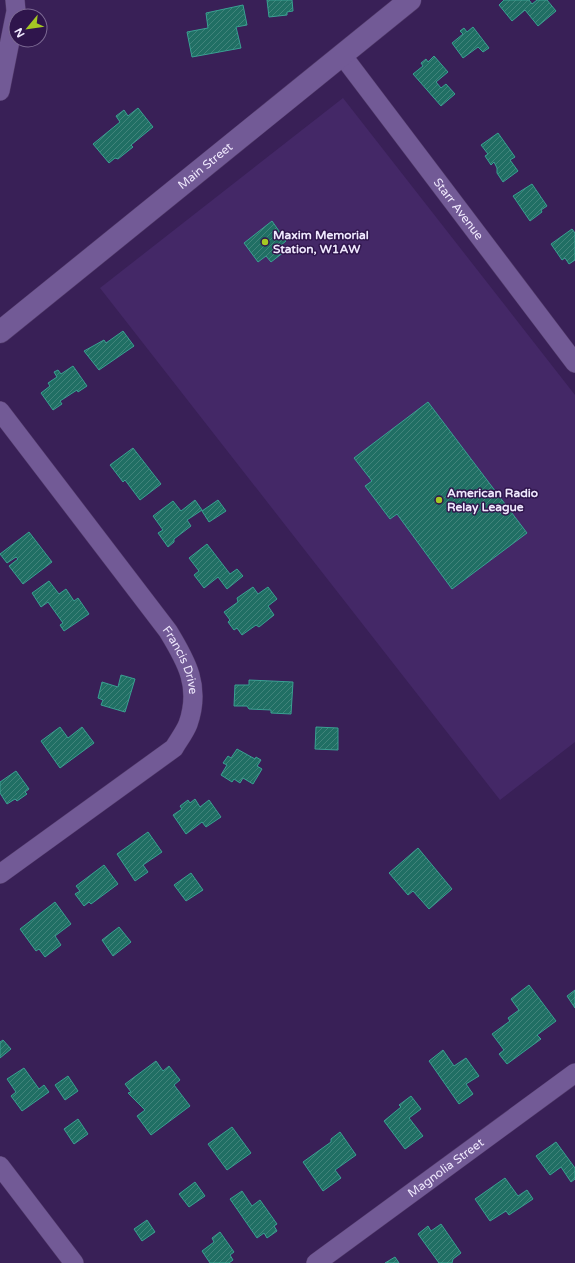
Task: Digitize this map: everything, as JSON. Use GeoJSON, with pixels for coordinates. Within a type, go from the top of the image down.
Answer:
{"type":"FeatureCollection","features":[{"type":"Feature","properties":{"kind":"street"},"geometry":{"type":"LineString","coordinates":[[0,91],[16,11],[15,0]]}},
{"type":"Feature","properties":{"kind":"street","name":"Main Street"},"geometry":{"type":"LineString","coordinates":[[0,332],[410,0]]}},
{"type":"Feature","properties":{"kind":"street","name":"Starr Avenue"},"geometry":{"type":"LineString","coordinates":[[342,56],[575,363]]}},
{"type":"Feature","properties":{"kind":"street","name":"Francis Drive"},"geometry":{"type":"LineString","coordinates":[[0,411],[168,631],[186,661],[194,694],[188,725],[174,748],[0,874]]}},
{"type":"Feature","properties":{"kind":"street","name":"Magnolia Street"},"geometry":{"type":"LineString","coordinates":[[316,1263],[575,1073]]}},
{"type":"Feature","properties":{"kind":"street"},"geometry":{"type":"LineString","coordinates":[[0,1166],[74,1263]]}},
{"type":"Feature","properties":{"kind":"shaded area"},"geometry":{"type":"Polygon","coordinates":[[[343,98],[575,395],[575,742],[500,800],[100,288],[343,98]]]}},
{"type":"Feature","properties":{"kind":"building"},"geometry":{"type":"Polygon","coordinates":[[[267,0],[292,0],[293,11],[287,12],[287,15],[269,17],[267,0]]]}},
{"type":"Feature","properties":{"kind":"building"},"geometry":{"type":"Polygon","coordinates":[[[504,0],[529,0],[532,4],[537,0],[547,0],[556,11],[538,26],[525,10],[512,21],[499,5],[504,0]]]}},
{"type":"Feature","properties":{"kind":"building"},"geometry":{"type":"Polygon","coordinates":[[[243,5],[247,25],[236,27],[241,48],[192,57],[187,32],[208,28],[206,13],[243,5]]]}},
{"type":"Feature","properties":{"kind":"building"},"geometry":{"type":"Polygon","coordinates":[[[473,27],[489,48],[483,52],[478,47],[463,58],[452,43],[463,34],[460,31],[464,28],[467,32],[473,27]]]}},
{"type":"Feature","properties":{"kind":"building"},"geometry":{"type":"Polygon","coordinates":[[[434,56],[448,72],[436,82],[441,88],[446,84],[455,94],[441,106],[413,74],[423,66],[421,63],[426,59],[428,62],[434,56]]]}},
{"type":"Feature","properties":{"kind":"building"},"geometry":{"type":"Polygon","coordinates":[[[138,108],[153,127],[131,145],[133,147],[118,159],[115,158],[109,163],[93,144],[120,122],[116,116],[124,110],[128,116],[138,108]]]}},
{"type":"Feature","properties":{"kind":"building"},"geometry":{"type":"Polygon","coordinates":[[[498,133],[515,157],[510,160],[518,171],[503,182],[497,173],[497,168],[494,162],[491,165],[485,156],[488,154],[481,145],[498,133]]]}},
{"type":"Feature","properties":{"kind":"building"},"geometry":{"type":"Polygon","coordinates":[[[532,184],[547,206],[530,221],[513,196],[532,184]]]}},
{"type":"Feature","properties":{"kind":"building","name":"Maxim Memorial Station, W1AW"},"geometry":{"type":"Polygon","coordinates":[[[272,221],[286,241],[280,246],[284,252],[271,262],[266,256],[258,262],[244,243],[272,221]]]}},
{"type":"Feature","properties":{"kind":"building"},"geometry":{"type":"Polygon","coordinates":[[[572,229],[575,233],[575,260],[569,264],[565,258],[562,260],[551,244],[572,229]]]}},
{"type":"Feature","properties":{"kind":"building"},"geometry":{"type":"Polygon","coordinates":[[[123,331],[134,346],[99,370],[84,351],[104,340],[106,343],[123,331]]]}},
{"type":"Feature","properties":{"kind":"building"},"geometry":{"type":"Polygon","coordinates":[[[73,366],[87,386],[78,392],[77,390],[60,401],[62,404],[53,410],[41,393],[50,386],[48,383],[57,377],[54,372],[58,370],[61,374],[73,366]]]}},
{"type":"Feature","properties":{"kind":"building","name":"American Radio Relay League"},"geometry":{"type":"Polygon","coordinates":[[[428,402],[527,533],[452,589],[397,514],[390,519],[365,486],[372,481],[354,458],[428,402]]]}},
{"type":"Feature","properties":{"kind":"building"},"geometry":{"type":"Polygon","coordinates":[[[133,448],[161,484],[140,500],[125,480],[123,482],[110,465],[133,448]]]}},
{"type":"Feature","properties":{"kind":"building"},"geometry":{"type":"Polygon","coordinates":[[[195,500],[202,510],[187,520],[191,526],[174,539],[174,542],[168,547],[158,533],[163,530],[153,516],[173,501],[181,511],[195,500]]]}},
{"type":"Feature","properties":{"kind":"building"},"geometry":{"type":"Polygon","coordinates":[[[218,500],[226,511],[209,522],[202,511],[218,500]]]}},
{"type":"Feature","properties":{"kind":"building"},"geometry":{"type":"Polygon","coordinates":[[[29,532],[52,562],[23,584],[9,566],[18,559],[16,557],[7,563],[0,554],[29,532]]]}},
{"type":"Feature","properties":{"kind":"building"},"geometry":{"type":"Polygon","coordinates":[[[207,544],[230,574],[237,569],[243,576],[227,589],[218,577],[204,588],[194,575],[199,571],[189,558],[207,544]]]}},
{"type":"Feature","properties":{"kind":"building"},"geometry":{"type":"Polygon","coordinates":[[[49,581],[59,594],[66,589],[74,601],[78,598],[89,614],[64,631],[60,625],[63,623],[48,602],[41,607],[32,593],[49,581]]]}},
{"type":"Feature","properties":{"kind":"building"},"geometry":{"type":"Polygon","coordinates":[[[253,587],[258,594],[268,587],[277,599],[268,606],[274,615],[259,627],[256,625],[242,635],[237,628],[234,630],[228,622],[230,620],[224,612],[238,602],[237,598],[253,587]]]}},
{"type":"Feature","properties":{"kind":"building"},"geometry":{"type":"Polygon","coordinates":[[[121,675],[135,679],[125,712],[101,705],[103,700],[98,698],[102,682],[118,687],[121,675]]]}},
{"type":"Feature","properties":{"kind":"building"},"geometry":{"type":"Polygon","coordinates":[[[249,680],[293,682],[291,714],[271,713],[271,710],[249,709],[247,706],[234,706],[235,685],[249,685],[249,680]]]}},
{"type":"Feature","properties":{"kind":"building"},"geometry":{"type":"Polygon","coordinates":[[[60,727],[68,738],[82,727],[94,743],[60,768],[41,741],[60,727]]]}},
{"type":"Feature","properties":{"kind":"building"},"geometry":{"type":"Polygon","coordinates":[[[316,727],[338,728],[338,750],[315,749],[316,727]]]}},
{"type":"Feature","properties":{"kind":"building"},"geometry":{"type":"Polygon","coordinates":[[[237,749],[255,759],[256,757],[261,760],[257,766],[262,769],[253,784],[243,778],[240,783],[234,779],[232,782],[221,775],[227,765],[223,763],[228,756],[231,758],[237,749]]]}},
{"type":"Feature","properties":{"kind":"building"},"geometry":{"type":"Polygon","coordinates":[[[16,771],[29,789],[25,792],[27,794],[17,801],[15,799],[7,804],[0,793],[0,782],[16,771]]]}},
{"type":"Feature","properties":{"kind":"building"},"geometry":{"type":"Polygon","coordinates":[[[195,799],[200,807],[209,800],[221,817],[206,827],[202,822],[186,834],[173,815],[182,809],[180,806],[188,800],[190,803],[195,799]]]}},
{"type":"Feature","properties":{"kind":"building"},"geometry":{"type":"Polygon","coordinates":[[[148,832],[162,852],[143,865],[148,872],[135,881],[117,854],[148,832]]]}},
{"type":"Feature","properties":{"kind":"building"},"geometry":{"type":"Polygon","coordinates":[[[418,848],[452,889],[429,909],[413,891],[408,895],[389,873],[418,848]]]}},
{"type":"Feature","properties":{"kind":"building"},"geometry":{"type":"Polygon","coordinates":[[[104,865],[118,884],[91,904],[89,902],[84,906],[75,894],[80,891],[76,886],[104,865]]]}},
{"type":"Feature","properties":{"kind":"building"},"geometry":{"type":"Polygon","coordinates":[[[191,873],[203,890],[186,901],[174,885],[191,873]]]}},
{"type":"Feature","properties":{"kind":"building"},"geometry":{"type":"Polygon","coordinates":[[[55,902],[71,924],[55,936],[61,945],[45,957],[39,949],[36,951],[20,929],[55,902]]]}},
{"type":"Feature","properties":{"kind":"building"},"geometry":{"type":"Polygon","coordinates":[[[119,927],[131,942],[113,956],[102,940],[119,927]]]}},
{"type":"Feature","properties":{"kind":"building"},"geometry":{"type":"Polygon","coordinates":[[[529,985],[556,1021],[537,1035],[541,1039],[507,1064],[499,1054],[504,1050],[492,1034],[510,1021],[508,1018],[519,1010],[511,999],[529,985]]]}},
{"type":"Feature","properties":{"kind":"building"},"geometry":{"type":"Polygon","coordinates":[[[575,990],[575,1008],[567,996],[575,990]]]}},
{"type":"Feature","properties":{"kind":"building"},"geometry":{"type":"Polygon","coordinates":[[[3,1040],[11,1049],[0,1058],[0,1042],[3,1040]]]}},
{"type":"Feature","properties":{"kind":"building"},"geometry":{"type":"Polygon","coordinates":[[[443,1050],[454,1066],[466,1058],[479,1076],[466,1084],[473,1094],[459,1104],[429,1061],[443,1050]]]}},
{"type":"Feature","properties":{"kind":"building"},"geometry":{"type":"Polygon","coordinates":[[[156,1061],[163,1071],[169,1066],[180,1080],[174,1085],[190,1106],[151,1135],[137,1116],[145,1110],[128,1093],[131,1092],[125,1084],[156,1061]]]}},
{"type":"Feature","properties":{"kind":"building"},"geometry":{"type":"Polygon","coordinates":[[[24,1068],[39,1089],[44,1085],[49,1092],[22,1111],[11,1096],[16,1092],[7,1079],[24,1068]]]}},
{"type":"Feature","properties":{"kind":"building"},"geometry":{"type":"Polygon","coordinates":[[[68,1076],[78,1091],[65,1100],[55,1085],[68,1076]]]}},
{"type":"Feature","properties":{"kind":"building"},"geometry":{"type":"Polygon","coordinates":[[[411,1096],[421,1109],[409,1118],[423,1136],[405,1149],[384,1121],[401,1107],[399,1105],[411,1096]]]}},
{"type":"Feature","properties":{"kind":"building"},"geometry":{"type":"Polygon","coordinates":[[[78,1119],[88,1134],[74,1144],[64,1129],[78,1119]]]}},
{"type":"Feature","properties":{"kind":"building"},"geometry":{"type":"Polygon","coordinates":[[[232,1127],[251,1153],[227,1170],[208,1144],[232,1127]]]}},
{"type":"Feature","properties":{"kind":"building"},"geometry":{"type":"Polygon","coordinates":[[[340,1132],[356,1155],[335,1170],[341,1178],[323,1191],[303,1162],[331,1142],[331,1139],[340,1132]]]}},
{"type":"Feature","properties":{"kind":"building"},"geometry":{"type":"Polygon","coordinates":[[[556,1142],[575,1168],[575,1179],[571,1182],[561,1167],[550,1175],[536,1156],[556,1142]]]}},
{"type":"Feature","properties":{"kind":"building"},"geometry":{"type":"Polygon","coordinates":[[[505,1178],[518,1196],[527,1190],[533,1199],[509,1215],[506,1211],[490,1221],[475,1199],[505,1178]]]}},
{"type":"Feature","properties":{"kind":"building"},"geometry":{"type":"Polygon","coordinates":[[[195,1182],[205,1196],[189,1207],[179,1194],[195,1182]]]}},
{"type":"Feature","properties":{"kind":"building"},"geometry":{"type":"Polygon","coordinates":[[[242,1191],[252,1206],[260,1200],[277,1224],[274,1226],[277,1231],[267,1238],[264,1233],[257,1238],[230,1199],[242,1191]]]}},
{"type":"Feature","properties":{"kind":"building"},"geometry":{"type":"Polygon","coordinates":[[[147,1220],[155,1232],[142,1241],[134,1229],[147,1220]]]}},
{"type":"Feature","properties":{"kind":"building"},"geometry":{"type":"Polygon","coordinates":[[[441,1224],[461,1253],[453,1259],[452,1263],[439,1263],[418,1234],[428,1226],[431,1231],[441,1224]]]}},
{"type":"Feature","properties":{"kind":"building"},"geometry":{"type":"Polygon","coordinates":[[[220,1232],[234,1252],[230,1255],[233,1260],[229,1263],[210,1263],[202,1251],[214,1242],[212,1238],[220,1232]]]}},
{"type":"Feature","properties":{"kind":"building"},"geometry":{"type":"Polygon","coordinates":[[[395,1257],[399,1263],[385,1263],[395,1257]]]}},
{"type":"Feature","properties":{"kind":"place","name":"Maxim Memorial Station, W1AW"},"geometry":{"type":"Point","coordinates":[265,242]}},
{"type":"Feature","properties":{"kind":"place","name":"American Radio Relay League"},"geometry":{"type":"Point","coordinates":[439,500]}}]}
